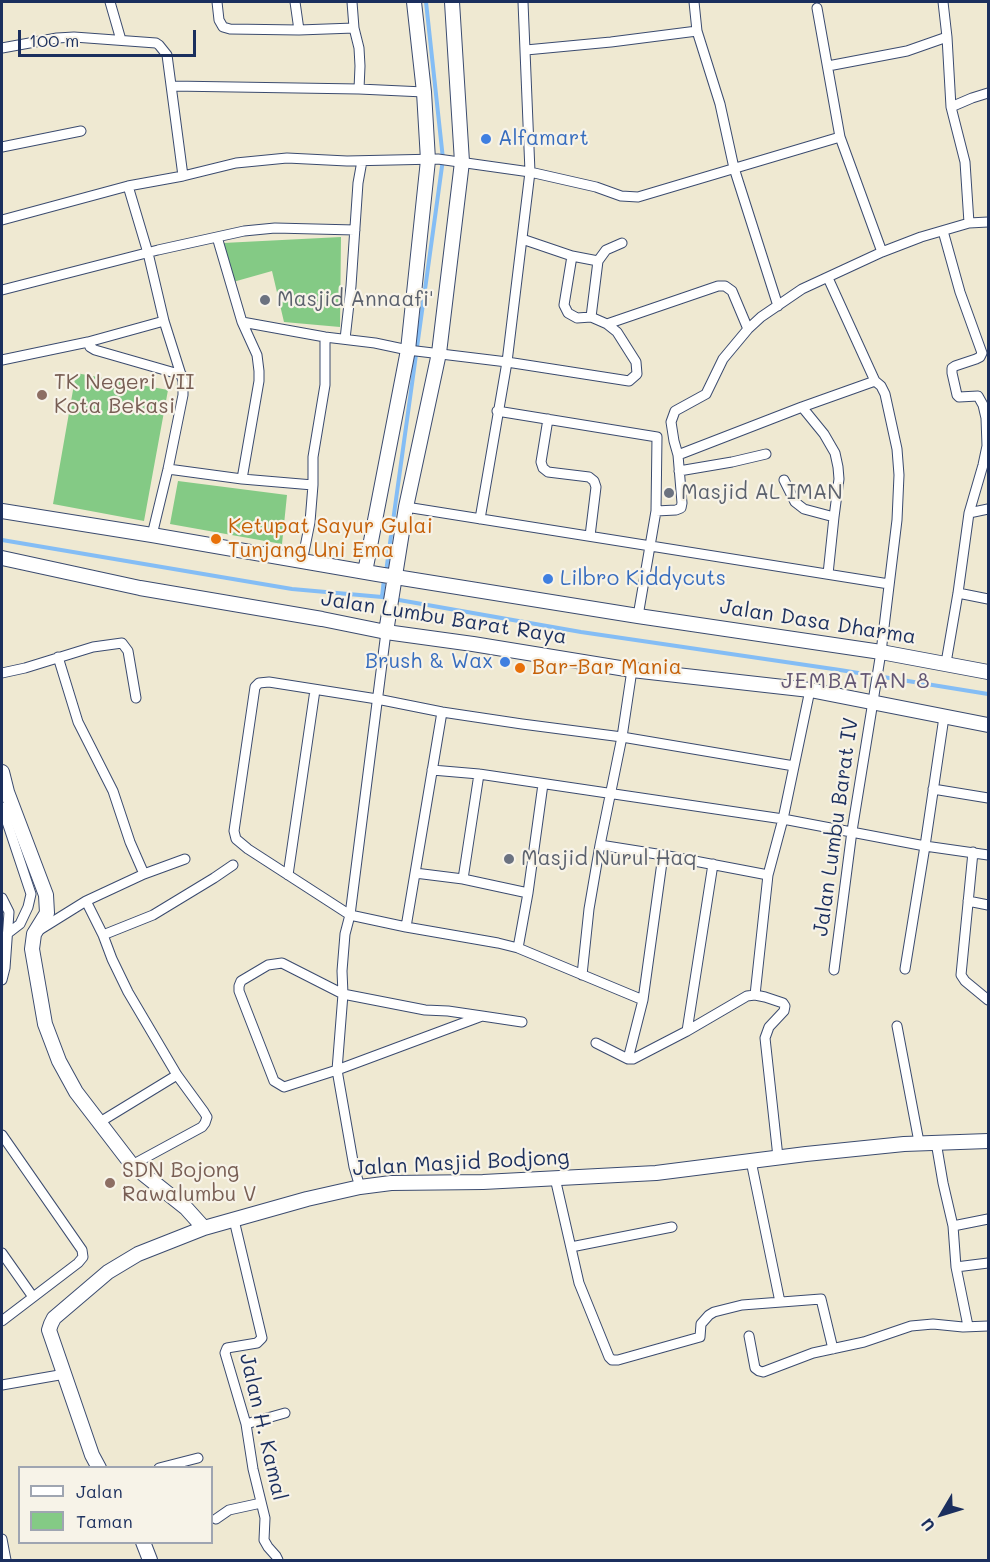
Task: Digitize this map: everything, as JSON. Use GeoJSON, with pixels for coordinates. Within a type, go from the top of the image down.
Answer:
{"type":"FeatureCollection","features":[{"type":"Feature","properties":{"kind":"street"},"geometry":{"type":"LineString","coordinates":[[110,2],[121,40]]}},
{"type":"Feature","properties":{"kind":"street"},"geometry":{"type":"LineString","coordinates":[[217,2],[219,20],[223,27],[230,29],[354,28]]}},
{"type":"Feature","properties":{"kind":"street"},"geometry":{"type":"LineString","coordinates":[[295,2],[299,30]]}},
{"type":"Feature","properties":{"kind":"street"},"geometry":{"type":"LineString","coordinates":[[352,2],[354,28],[359,48],[359,89]]}},
{"type":"Feature","properties":{"kind":"street"},"geometry":{"type":"LineString","coordinates":[[360,1187],[354,1167],[337,1070],[345,934],[350,915],[387,627],[384,577],[433,159],[414,2]]}},
{"type":"Feature","properties":{"kind":"street"},"geometry":{"type":"LineString","coordinates":[[384,577],[406,507],[435,353],[459,162],[456,2]]}},
{"type":"Feature","properties":{"kind":"street"},"geometry":{"type":"LineString","coordinates":[[480,519],[507,362],[530,172],[523,2]]}},
{"type":"Feature","properties":{"kind":"street"},"geometry":{"type":"LineString","coordinates":[[694,2],[697,31],[720,104],[734,168],[778,306]]}},
{"type":"Feature","properties":{"kind":"street"},"geometry":{"type":"LineString","coordinates":[[943,2],[951,107],[965,162],[969,223]]}},
{"type":"Feature","properties":{"kind":"street"},"geometry":{"type":"LineString","coordinates":[[817,8],[840,137],[882,252]]}},
{"type":"Feature","properties":{"kind":"street"},"geometry":{"type":"LineString","coordinates":[[526,50],[697,31]]}},
{"type":"Feature","properties":{"kind":"street"},"geometry":{"type":"LineString","coordinates":[[2,48],[74,37],[159,45],[167,55],[183,176]]}},
{"type":"Feature","properties":{"kind":"street"},"geometry":{"type":"LineString","coordinates":[[828,66],[907,51],[947,37]]}},
{"type":"Feature","properties":{"kind":"street"},"geometry":{"type":"LineString","coordinates":[[172,86],[424,92]]}},
{"type":"Feature","properties":{"kind":"street"},"geometry":{"type":"LineString","coordinates":[[951,107],[988,93]]}},
{"type":"Feature","properties":{"kind":"street"},"geometry":{"type":"LineString","coordinates":[[2,147],[81,131]]}},
{"type":"Feature","properties":{"kind":"street"},"geometry":{"type":"LineString","coordinates":[[2,220],[128,186],[236,163],[270,159],[362,161],[433,159],[530,172],[621,196],[638,197],[840,137]]}},
{"type":"Feature","properties":{"kind":"street"},"geometry":{"type":"LineString","coordinates":[[345,339],[358,183],[362,161]]}},
{"type":"Feature","properties":{"kind":"street"},"geometry":{"type":"LineString","coordinates":[[128,186],[148,253],[164,321],[182,375],[183,395],[152,535]]}},
{"type":"Feature","properties":{"kind":"street"},"geometry":{"type":"LineString","coordinates":[[656,511],[676,510],[681,508],[682,503],[678,455],[671,422],[675,411],[706,394],[723,359],[748,329],[801,289],[882,252],[921,237],[969,223],[988,222]]}},
{"type":"Feature","properties":{"kind":"street"},"geometry":{"type":"LineString","coordinates":[[2,290],[244,231],[275,228],[355,230]]}},
{"type":"Feature","properties":{"kind":"street"},"geometry":{"type":"LineString","coordinates":[[943,231],[960,292],[982,353],[976,359],[955,366],[952,368],[952,373],[957,395],[959,397],[978,396],[983,405],[987,446],[969,513],[958,593],[944,664]]}},
{"type":"Feature","properties":{"kind":"street"},"geometry":{"type":"LineString","coordinates":[[217,237],[242,322],[257,355],[260,371],[242,479]]}},
{"type":"Feature","properties":{"kind":"street"},"geometry":{"type":"LineString","coordinates":[[522,239],[572,256],[598,261]]}},
{"type":"Feature","properties":{"kind":"street"},"geometry":{"type":"LineString","coordinates":[[591,317],[598,261],[606,250],[622,243]]}},
{"type":"Feature","properties":{"kind":"street"},"geometry":{"type":"LineString","coordinates":[[242,322],[411,351],[507,362],[629,381],[637,374],[636,362],[617,332],[607,324],[591,317],[577,318],[568,313],[564,306],[572,256]]}},
{"type":"Feature","properties":{"kind":"street","name":"Jalan Lumbu Barat IV"},"geometry":{"type":"LineString","coordinates":[[828,278],[875,381],[885,394],[897,449],[899,475],[897,520],[880,659],[852,831],[834,970]]}},
{"type":"Feature","properties":{"kind":"street"},"geometry":{"type":"LineString","coordinates":[[607,324],[718,286],[725,286],[732,291],[748,329]]}},
{"type":"Feature","properties":{"kind":"street"},"geometry":{"type":"LineString","coordinates":[[2,360],[88,342],[164,321]]}},
{"type":"Feature","properties":{"kind":"street"},"geometry":{"type":"LineString","coordinates":[[302,562],[310,522],[313,457],[325,385],[325,337]]}},
{"type":"Feature","properties":{"kind":"street"},"geometry":{"type":"LineString","coordinates":[[88,342],[95,350],[182,375]]}},
{"type":"Feature","properties":{"kind":"street"},"geometry":{"type":"LineString","coordinates":[[678,455],[875,381]]}},
{"type":"Feature","properties":{"kind":"street"},"geometry":{"type":"LineString","coordinates":[[802,407],[824,434],[835,453],[838,467],[839,479],[828,574]]}},
{"type":"Feature","properties":{"kind":"street"},"geometry":{"type":"LineString","coordinates":[[497,411],[657,436],[656,511],[638,616]]}},
{"type":"Feature","properties":{"kind":"street"},"geometry":{"type":"LineString","coordinates":[[548,419],[541,462],[543,468],[548,472],[589,477],[594,481],[596,487],[590,536]]}},
{"type":"Feature","properties":{"kind":"street"},"geometry":{"type":"LineString","coordinates":[[679,471],[765,454]]}},
{"type":"Feature","properties":{"kind":"street"},"geometry":{"type":"LineString","coordinates":[[168,469],[242,479],[313,485]]}},
{"type":"Feature","properties":{"kind":"street"},"geometry":{"type":"LineString","coordinates":[[784,480],[795,502],[804,509],[834,517]]}},
{"type":"Feature","properties":{"kind":"street"},"geometry":{"type":"LineString","coordinates":[[406,507],[889,584]]}},
{"type":"Feature","properties":{"kind":"street"},"geometry":{"type":"LineString","coordinates":[[969,513],[988,509]]}},
{"type":"Feature","properties":{"kind":"street","name":"Jalan Dasa Dharma"},"geometry":{"type":"LineString","coordinates":[[2,511],[152,535],[384,577],[638,616],[880,659],[944,664],[988,672]]}},
{"type":"Feature","properties":{"kind":"street","name":"Jalan Lumbu Barat Raya"},"geometry":{"type":"LineString","coordinates":[[2,558],[140,588],[322,619],[387,627],[473,644],[632,670],[874,696],[944,717],[988,725]]}},
{"type":"Feature","properties":{"kind":"street"},"geometry":{"type":"LineString","coordinates":[[958,593],[988,599]]}},
{"type":"Feature","properties":{"kind":"street"},"geometry":{"type":"LineString","coordinates":[[2,673],[93,647],[122,643],[128,651],[131,662],[136,698]]}},
{"type":"Feature","properties":{"kind":"street"},"geometry":{"type":"LineString","coordinates":[[58,657],[78,722],[113,791],[130,842],[144,874]]}},
{"type":"Feature","properties":{"kind":"street"},"geometry":{"type":"LineString","coordinates":[[582,975],[589,909],[622,736],[632,670]]}},
{"type":"Feature","properties":{"kind":"street"},"geometry":{"type":"LineString","coordinates":[[643,1000],[518,948],[350,915],[248,849],[234,835],[234,831],[255,687],[260,683],[269,682],[442,712],[622,736],[794,766]]}},
{"type":"Feature","properties":{"kind":"street"},"geometry":{"type":"LineString","coordinates":[[288,875],[315,690]]}},
{"type":"Feature","properties":{"kind":"street"},"geometry":{"type":"LineString","coordinates":[[755,995],[768,875],[783,819],[810,690]]}},
{"type":"Feature","properties":{"kind":"street"},"geometry":{"type":"LineString","coordinates":[[406,927],[442,712]]}},
{"type":"Feature","properties":{"kind":"street"},"geometry":{"type":"LineString","coordinates":[[905,969],[944,717]]}},
{"type":"Feature","properties":{"kind":"street"},"geometry":{"type":"LineString","coordinates":[[432,770],[479,774],[783,819],[925,846],[988,855]]}},
{"type":"Feature","properties":{"kind":"street"},"geometry":{"type":"LineString","coordinates":[[2,772],[7,792],[46,895],[48,913],[34,934],[32,949],[45,1024],[58,1061],[76,1092],[132,1165],[186,1208],[204,1228]]}},
{"type":"Feature","properties":{"kind":"street"},"geometry":{"type":"LineString","coordinates":[[463,879],[479,774]]}},
{"type":"Feature","properties":{"kind":"street"},"geometry":{"type":"LineString","coordinates":[[518,948],[543,784]]}},
{"type":"Feature","properties":{"kind":"street"},"geometry":{"type":"LineString","coordinates":[[933,789],[988,798]]}},
{"type":"Feature","properties":{"kind":"street"},"geometry":{"type":"LineString","coordinates":[[2,807],[31,894],[20,924],[7,934]]}},
{"type":"Feature","properties":{"kind":"street"},"geometry":{"type":"LineString","coordinates":[[600,845],[768,875]]}},
{"type":"Feature","properties":{"kind":"street"},"geometry":{"type":"LineString","coordinates":[[973,852],[962,975],[965,981],[988,1000]]}},
{"type":"Feature","properties":{"kind":"street"},"geometry":{"type":"LineString","coordinates":[[628,1059],[643,1000],[663,855]]}},
{"type":"Feature","properties":{"kind":"street"},"geometry":{"type":"LineString","coordinates":[[34,934],[86,901],[144,874],[185,859]]}},
{"type":"Feature","properties":{"kind":"street"},"geometry":{"type":"LineString","coordinates":[[687,1032],[713,864]]}},
{"type":"Feature","properties":{"kind":"street"},"geometry":{"type":"LineString","coordinates":[[103,935],[153,915],[232,865]]}},
{"type":"Feature","properties":{"kind":"street"},"geometry":{"type":"LineString","coordinates":[[415,873],[463,879],[528,893]]}},
{"type":"Feature","properties":{"kind":"street"},"geometry":{"type":"LineString","coordinates":[[2,898],[9,912],[2,980]]}},
{"type":"Feature","properties":{"kind":"street"},"geometry":{"type":"LineString","coordinates":[[86,901],[128,992],[177,1075],[207,1117],[202,1127],[132,1165]]}},
{"type":"Feature","properties":{"kind":"street"},"geometry":{"type":"LineString","coordinates":[[968,901],[988,905]]}},
{"type":"Feature","properties":{"kind":"street"},"geometry":{"type":"LineString","coordinates":[[482,1016],[337,1070],[284,1087],[274,1081],[239,986],[241,981],[268,964],[282,963],[343,994],[425,1010],[448,1011],[482,1016],[522,1022]]}},
{"type":"Feature","properties":{"kind":"street"},"geometry":{"type":"LineString","coordinates":[[596,1043],[628,1059],[637,1058],[687,1032],[747,996],[755,995],[779,1000],[785,1006],[784,1011],[770,1027],[765,1038],[778,1157]]}},
{"type":"Feature","properties":{"kind":"street"},"geometry":{"type":"LineString","coordinates":[[897,1026],[919,1142]]}},
{"type":"Feature","properties":{"kind":"street"},"geometry":{"type":"LineString","coordinates":[[100,1122],[177,1075]]}},
{"type":"Feature","properties":{"kind":"street"},"geometry":{"type":"LineString","coordinates":[[2,1136],[82,1250],[83,1257],[2,1321]]}},
{"type":"Feature","properties":{"kind":"street","name":"Jalan Masjid Bodjong"},"geometry":{"type":"LineString","coordinates":[[98,1466],[92,1455],[49,1330],[54,1318],[108,1272],[125,1261],[204,1228],[307,1199],[360,1187],[656,1173],[919,1142],[988,1141]]}},
{"type":"Feature","properties":{"kind":"street"},"geometry":{"type":"LineString","coordinates":[[936,1142],[968,1326]]}},
{"type":"Feature","properties":{"kind":"street"},"geometry":{"type":"LineString","coordinates":[[751,1161],[780,1302]]}},
{"type":"Feature","properties":{"kind":"street"},"geometry":{"type":"LineString","coordinates":[[555,1178],[579,1283],[609,1357],[614,1361],[700,1337],[700,1324],[714,1312],[742,1305],[821,1299],[833,1349]]}},
{"type":"Feature","properties":{"kind":"street","name":"Jalan H. Kamal"},"geometry":{"type":"LineString","coordinates":[[234,1220],[262,1338],[257,1342],[227,1348],[225,1351],[246,1424],[253,1469],[265,1518],[264,1540],[278,1560]]}},
{"type":"Feature","properties":{"kind":"street"},"geometry":{"type":"LineString","coordinates":[[952,1226],[988,1220]]}},
{"type":"Feature","properties":{"kind":"street"},"geometry":{"type":"LineString","coordinates":[[571,1247],[672,1227]]}},
{"type":"Feature","properties":{"kind":"street"},"geometry":{"type":"LineString","coordinates":[[2,1253],[33,1297]]}},
{"type":"Feature","properties":{"kind":"street"},"geometry":{"type":"LineString","coordinates":[[956,1267],[988,1263]]}},
{"type":"Feature","properties":{"kind":"street"},"geometry":{"type":"LineString","coordinates":[[749,1336],[755,1368],[761,1372],[813,1353],[864,1342],[911,1326],[933,1324],[988,1326]]}},
{"type":"Feature","properties":{"kind":"street"},"geometry":{"type":"LineString","coordinates":[[2,1385],[65,1374]]}},
{"type":"Feature","properties":{"kind":"street"},"geometry":{"type":"LineString","coordinates":[[246,1424],[285,1413]]}},
{"type":"Feature","properties":{"kind":"street"},"geometry":{"type":"LineString","coordinates":[[163,1466],[198,1458]]}},
{"type":"Feature","properties":{"kind":"street"},"geometry":{"type":"LineString","coordinates":[[216,1519],[230,1510],[261,1503]]}},
{"type":"Feature","properties":{"kind":"street"},"geometry":{"type":"LineString","coordinates":[[2,1539],[6,1560]]}},
{"type":"Feature","properties":{"kind":"street"},"geometry":{"type":"LineString","coordinates":[[143,1544],[147,1560]]}},
{"type":"Feature","properties":{"kind":"green space"},"geometry":{"type":"Polygon","coordinates":[[[341,237],[340,327],[284,322],[272,271],[233,282],[223,243],[341,237]]]}},
{"type":"Feature","properties":{"kind":"green space"},"geometry":{"type":"Polygon","coordinates":[[[76,373],[168,390],[144,521],[53,504],[76,373]]]}},
{"type":"Feature","properties":{"kind":"green space"},"geometry":{"type":"Polygon","coordinates":[[[178,481],[287,495],[282,544],[170,524],[178,481]]]}},
{"type":"Feature","properties":{"kind":"waterway"},"geometry":{"type":"LineString","coordinates":[[386,572],[443,159],[426,2]]}},
{"type":"Feature","properties":{"kind":"waterway"},"geometry":{"type":"LineString","coordinates":[[2,540],[292,589],[382,597],[581,632],[988,694]]}},
{"type":"Feature","properties":{"kind":"waterway"},"geometry":{"type":"LineString","coordinates":[[382,597],[384,579]]}},
{"type":"Feature","properties":{"kind":"place","name":"Alfamart"},"geometry":{"type":"Point","coordinates":[486,139]}},
{"type":"Feature","properties":{"kind":"place","name":"Masjid Annaafi'"},"geometry":{"type":"Point","coordinates":[265,300]}},
{"type":"Feature","properties":{"kind":"place","name":"TK Negeri VII Kota Bekasi"},"geometry":{"type":"Point","coordinates":[42,395]}},
{"type":"Feature","properties":{"kind":"place","name":"Masjid AL IMAN"},"geometry":{"type":"Point","coordinates":[669,493]}},
{"type":"Feature","properties":{"kind":"place","name":"Ketupat Sayur Gulai Tunjang Uni Ema"},"geometry":{"type":"Point","coordinates":[216,539]}},
{"type":"Feature","properties":{"kind":"place","name":"Lilbro Kiddycuts"},"geometry":{"type":"Point","coordinates":[548,579]}},
{"type":"Feature","properties":{"kind":"place","name":"Brush & Wax"},"geometry":{"type":"Point","coordinates":[505,662]}},
{"type":"Feature","properties":{"kind":"place","name":"Bar-Bar Mania"},"geometry":{"type":"Point","coordinates":[520,668]}},
{"type":"Feature","properties":{"kind":"place","name":"Masjid Nurul Haq"},"geometry":{"type":"Point","coordinates":[509,859]}},
{"type":"Feature","properties":{"kind":"place","name":"SDN Bojong Rawalumbu V"},"geometry":{"type":"Point","coordinates":[110,1183]}},
{"type":"Feature","properties":{"kind":"district","name":"JEMBATAN 8"},"geometry":{"type":"Point","coordinates":[856,681]}}]}
